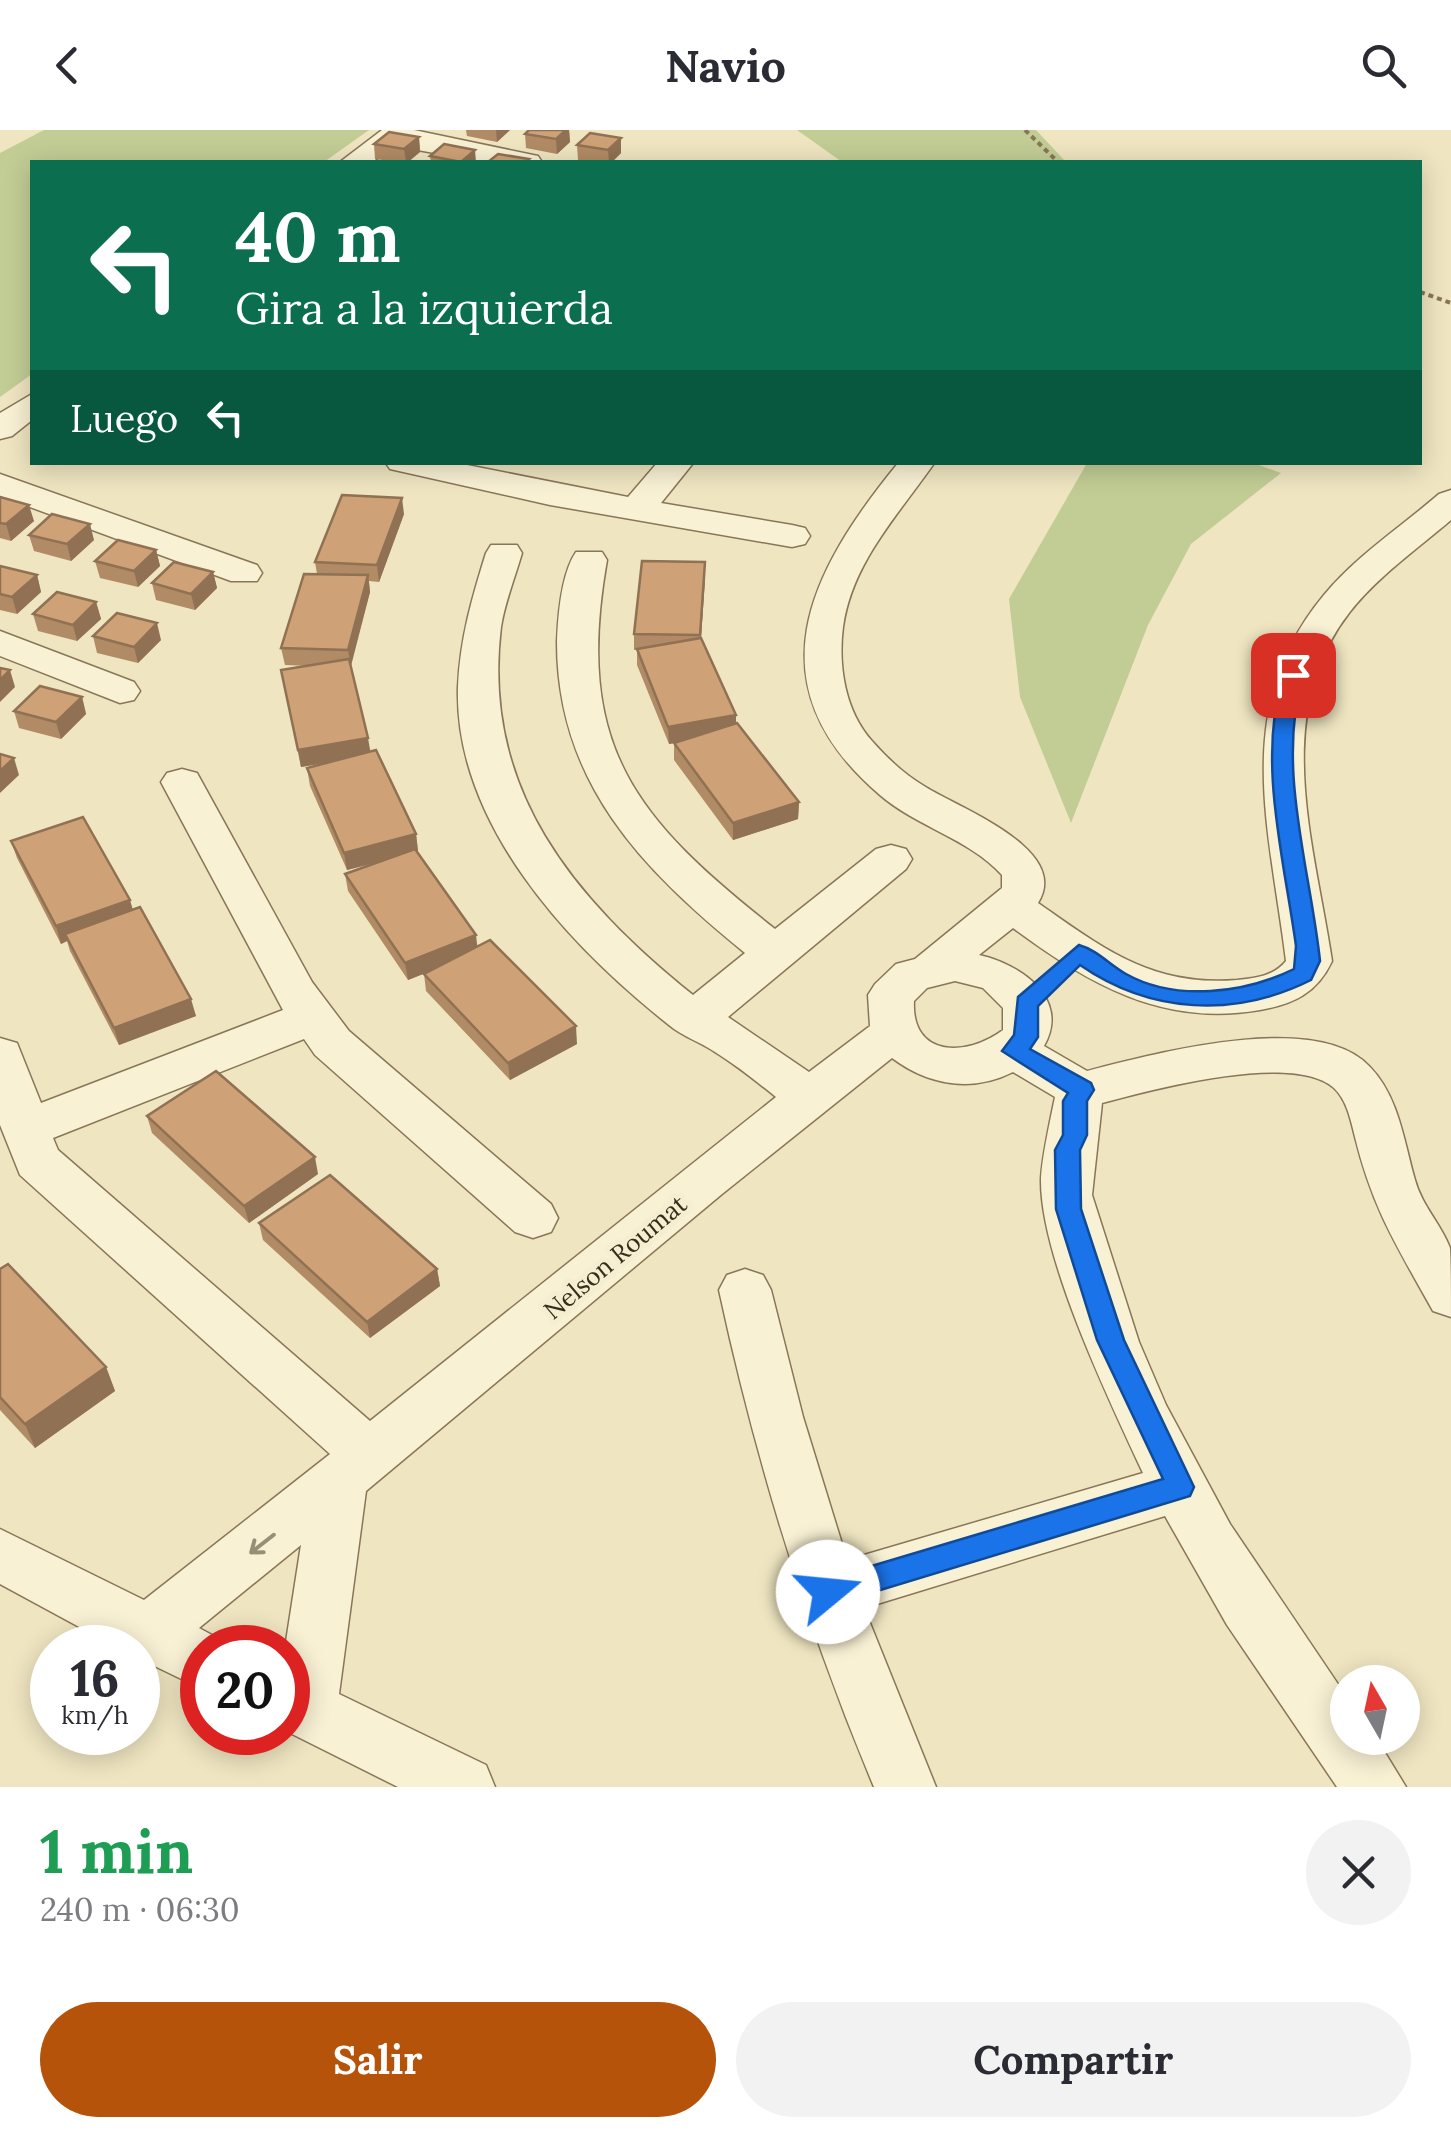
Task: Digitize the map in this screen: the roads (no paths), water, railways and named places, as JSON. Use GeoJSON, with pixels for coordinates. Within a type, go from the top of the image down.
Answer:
{"type":"FeatureCollection","features":[{"type":"Feature","properties":{"kind":"street"},"geometry":{"type":"LineString","coordinates":[[357,160],[395,134],[518,160]]}},
{"type":"Feature","properties":{"kind":"street"},"geometry":{"type":"LineString","coordinates":[[0,429],[30,406]]}},
{"type":"Feature","properties":{"kind":"street"},"geometry":{"type":"LineString","coordinates":[[416,465],[550,494],[792,536]]}},
{"type":"Feature","properties":{"kind":"street"},"geometry":{"type":"LineString","coordinates":[[550,494],[576,465]]}},
{"type":"Feature","properties":{"kind":"street"},"geometry":{"type":"LineString","coordinates":[[636,509],[673,465]]}},
{"type":"Feature","properties":{"kind":"street"},"geometry":{"type":"LineString","coordinates":[[916,465],[846,558],[833,585],[822,642],[828,700],[842,728],[897,787],[970,829],[1018,864],[1026,880],[1012,906],[932,966],[913,974],[890,1000],[888,1017],[893,1034],[907,1049],[950,1066],[996,1062],[1079,953]]}},
{"type":"Feature","properties":{"kind":"street"},"geometry":{"type":"LineString","coordinates":[[0,484],[244,573]]}},
{"type":"Feature","properties":{"kind":"street"},"geometry":{"type":"LineString","coordinates":[[1012,906],[1122,982],[1177,997],[1218,999],[1268,992],[1303,974],[1309,961],[1308,946],[1281,768],[1284,704],[1293,675],[1305,647],[1340,599],[1451,501]]}},
{"type":"Feature","properties":{"kind":"street"},"geometry":{"type":"LineString","coordinates":[[504,553],[488,593],[476,666],[480,728],[492,776],[514,826],[545,876],[584,925],[634,973],[693,1020],[729,1038],[809,1097]]}},
{"type":"Feature","properties":{"kind":"street"},"geometry":{"type":"LineString","coordinates":[[589,560],[575,611],[572,666],[583,723],[608,781],[648,840],[704,898],[776,953]]}},
{"type":"Feature","properties":{"kind":"street"},"geometry":{"type":"LineString","coordinates":[[0,642],[120,691]]}},
{"type":"Feature","properties":{"kind":"street"},"geometry":{"type":"LineString","coordinates":[[182,782],[295,992],[332,1043],[532,1218]]}},
{"type":"Feature","properties":{"kind":"street"},"geometry":{"type":"LineString","coordinates":[[693,1020],[890,859]]}},
{"type":"Feature","properties":{"kind":"street"},"geometry":{"type":"LineString","coordinates":[[932,966],[978,968],[998,976],[1020,1027],[1082,1090]]}},
{"type":"Feature","properties":{"kind":"street"},"geometry":{"type":"LineString","coordinates":[[26,1129],[314,1018]]}},
{"type":"Feature","properties":{"kind":"street","name":"Nelson Roumat"},"geometry":{"type":"LineString","coordinates":[[158,1625],[356,1471],[809,1097],[893,1034]]}},
{"type":"Feature","properties":{"kind":"street"},"geometry":{"type":"LineString","coordinates":[[0,1054],[38,1162],[356,1471],[310,1654]]}},
{"type":"Feature","properties":{"kind":"street"},"geometry":{"type":"LineString","coordinates":[[1375,1787],[1240,1593],[1180,1487],[1111,1340],[1069,1209],[1068,1150],[1075,1135],[1075,1101],[1082,1090],[1172,1068],[1261,1057],[1313,1060],[1349,1074],[1367,1105],[1398,1202],[1451,1296]]}},
{"type":"Feature","properties":{"kind":"street"},"geometry":{"type":"LineString","coordinates":[[744,1290],[770,1401],[828,1592],[905,1787]]}},
{"type":"Feature","properties":{"kind":"street"},"geometry":{"type":"LineString","coordinates":[[828,1592],[1180,1487]]}},
{"type":"Feature","properties":{"kind":"street"},"geometry":{"type":"LineString","coordinates":[[0,1555],[129,1625]]}},
{"type":"Feature","properties":{"kind":"street"},"geometry":{"type":"LineString","coordinates":[[310,1712],[464,1787]]}}]}
